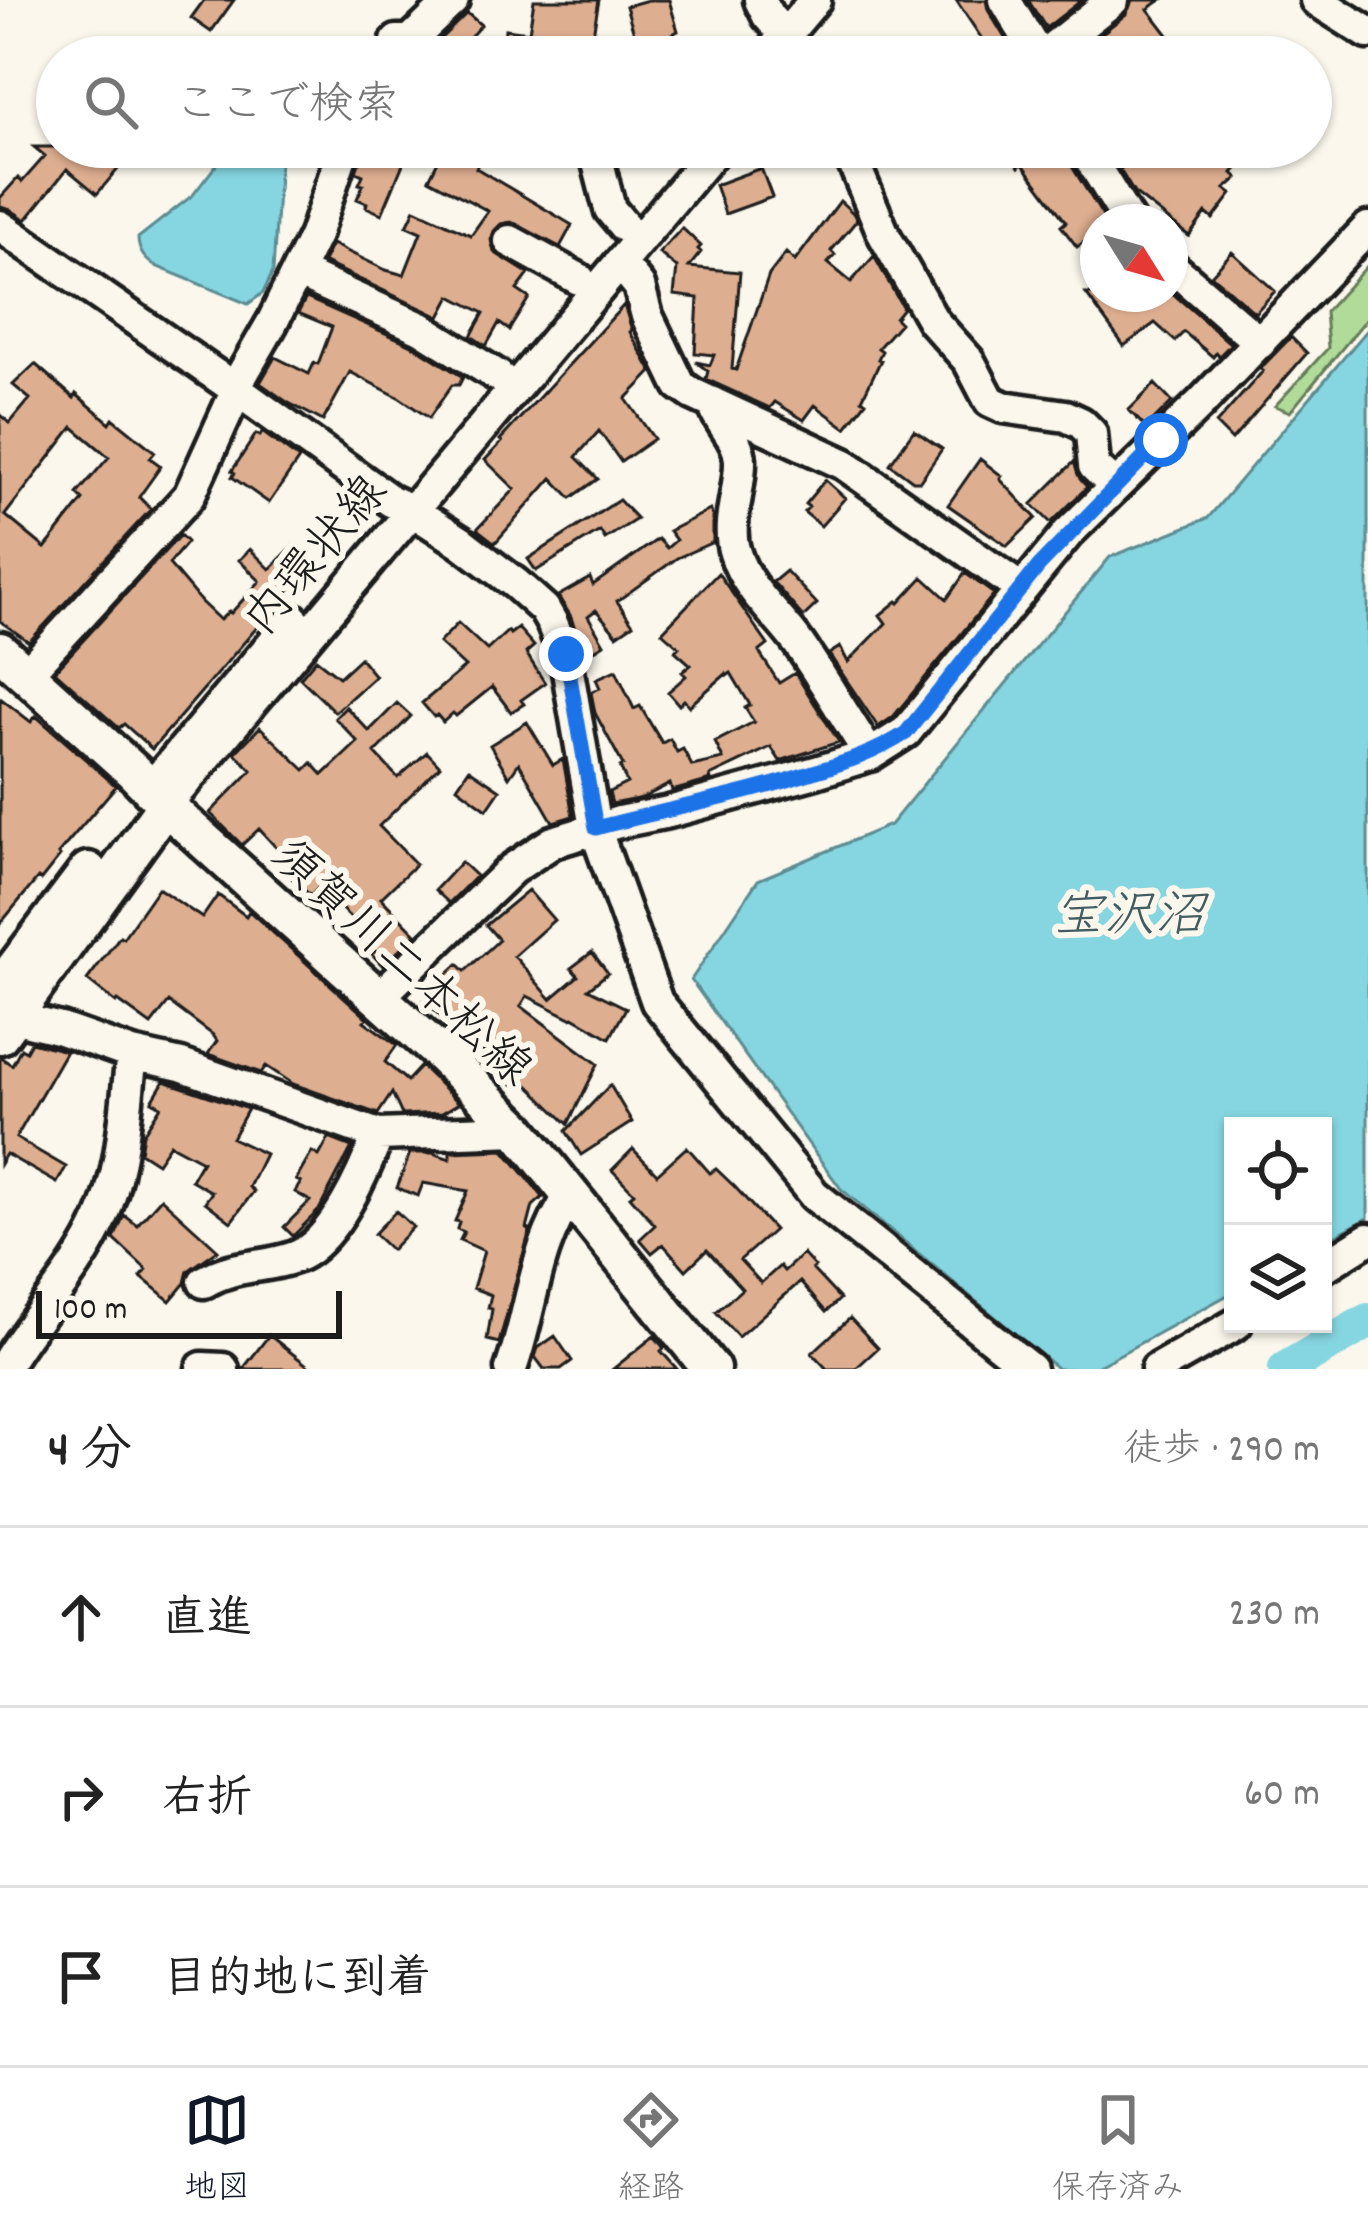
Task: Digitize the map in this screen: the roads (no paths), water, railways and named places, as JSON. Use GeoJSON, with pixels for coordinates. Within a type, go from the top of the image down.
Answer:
{"type":"FeatureCollection","features":[{"type":"Feature","properties":{"kind":"main road","name":"須賀川二本松線"},"geometry":{"type":"LineString","coordinates":[[13,663],[518,1130],[704,1366]]}},
{"type":"Feature","properties":{"kind":"main road","name":"内環状線"},"geometry":{"type":"LineString","coordinates":[[4,1013],[158,797]]}},
{"type":"Feature","properties":{"kind":"street"},"geometry":{"type":"LineString","coordinates":[[402,36],[419,0]]}},
{"type":"Feature","properties":{"kind":"street"},"geometry":{"type":"LineString","coordinates":[[415,36],[453,0]]}},
{"type":"Feature","properties":{"kind":"street"},"geometry":{"type":"LineString","coordinates":[[760,0],[776,36]]}},
{"type":"Feature","properties":{"kind":"street"},"geometry":{"type":"LineString","coordinates":[[791,36],[815,0]]}},
{"type":"Feature","properties":{"kind":"street"},"geometry":{"type":"LineString","coordinates":[[799,36],[841,0]]}},
{"type":"Feature","properties":{"kind":"street"},"geometry":{"type":"LineString","coordinates":[[1005,0],[1027,36]]}},
{"type":"Feature","properties":{"kind":"street"},"geometry":{"type":"LineString","coordinates":[[1067,36],[1113,0]]}},
{"type":"Feature","properties":{"kind":"street"},"geometry":{"type":"LineString","coordinates":[[1316,0],[1368,33]]}},
{"type":"Feature","properties":{"kind":"street"},"geometry":{"type":"LineString","coordinates":[[13,663],[189,496],[242,375],[315,236],[337,168]]}},
{"type":"Feature","properties":{"kind":"street"},"geometry":{"type":"LineString","coordinates":[[599,168],[610,209],[624,226]]}},
{"type":"Feature","properties":{"kind":"street","name":"内環状線"},"geometry":{"type":"LineString","coordinates":[[401,506],[497,376],[673,168]]}},
{"type":"Feature","properties":{"kind":"street","name":"内環状線"},"geometry":{"type":"LineString","coordinates":[[158,797],[401,506],[699,168]]}},
{"type":"Feature","properties":{"kind":"street"},"geometry":{"type":"LineString","coordinates":[[857,168],[884,235],[933,321],[969,361],[990,401],[1081,423],[1090,433],[1094,466],[1114,485]]}},
{"type":"Feature","properties":{"kind":"street"},"geometry":{"type":"LineString","coordinates":[[1096,168],[1118,204]]}},
{"type":"Feature","properties":{"kind":"street"},"geometry":{"type":"LineString","coordinates":[[0,226],[401,506],[461,542],[534,598],[566,654],[596,828],[657,1002],[814,1195],[1030,1369]]}},
{"type":"Feature","properties":{"kind":"street"},"geometry":{"type":"LineString","coordinates":[[378,998],[512,869],[554,842],[765,788],[870,754],[906,733],[1068,533],[1260,343],[1368,228]]}},
{"type":"Feature","properties":{"kind":"street"},"geometry":{"type":"LineString","coordinates":[[510,241],[579,280]]}},
{"type":"Feature","properties":{"kind":"street"},"geometry":{"type":"LineString","coordinates":[[620,263],[639,286],[647,316],[680,385],[844,464],[1022,589]]}},
{"type":"Feature","properties":{"kind":"street"},"geometry":{"type":"LineString","coordinates":[[297,272],[422,328],[497,376]]}},
{"type":"Feature","properties":{"kind":"street"},"geometry":{"type":"LineString","coordinates":[[1188,281],[1260,343]]}},
{"type":"Feature","properties":{"kind":"street"},"geometry":{"type":"LineString","coordinates":[[713,403],[740,454],[733,546],[738,561],[870,754]]}},
{"type":"Feature","properties":{"kind":"street"},"geometry":{"type":"LineString","coordinates":[[4,1013],[181,1065],[378,1135],[518,1130]]}},
{"type":"Feature","properties":{"kind":"street"},"geometry":{"type":"LineString","coordinates":[[3,1369],[83,1254],[101,1219],[117,1171],[132,1054]]}},
{"type":"Feature","properties":{"kind":"street"},"geometry":{"type":"LineString","coordinates":[[204,1282],[230,1270],[304,1252],[346,1205],[378,1135]]}},
{"type":"Feature","properties":{"kind":"street"},"geometry":{"type":"LineString","coordinates":[[511,1369],[550,1228],[571,1195]]}},
{"type":"Feature","properties":{"kind":"street"},"geometry":{"type":"LineString","coordinates":[[1332,1261],[1368,1239]]}},
{"type":"Feature","properties":{"kind":"street"},"geometry":{"type":"LineString","coordinates":[[1157,1369],[1224,1331]]}},
{"type":"Feature","properties":{"kind":"street"},"geometry":{"type":"LineString","coordinates":[[202,1368],[223,1369]]}},
{"type":"Feature","properties":{"kind":"water"},"geometry":{"type":"Polygon","coordinates":[[[214,168],[279,168],[273,272],[263,293],[248,304],[153,265],[142,253],[138,238],[193,195],[214,168]]]}},
{"type":"Feature","properties":{"kind":"water","name":"宝沢沼"},"geometry":{"type":"Polygon","coordinates":[[[1368,329],[1368,1218],[1332,1237],[1332,1117],[1224,1117],[1224,1297],[1093,1369],[1058,1369],[841,1189],[691,980],[758,880],[890,825],[1110,557],[1208,518],[1368,329]]]}},
{"type":"Feature","properties":{"kind":"waterway"},"geometry":{"type":"LineString","coordinates":[[1286,1369],[1368,1321]]}}]}
